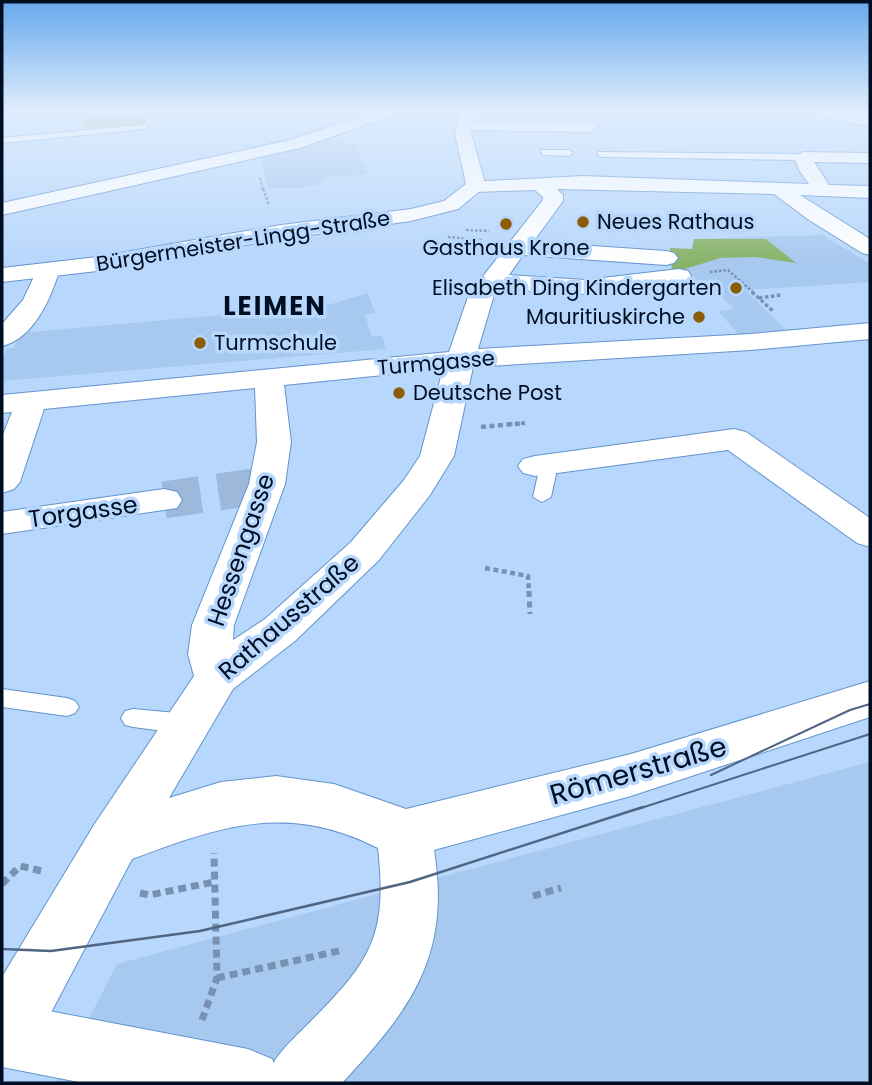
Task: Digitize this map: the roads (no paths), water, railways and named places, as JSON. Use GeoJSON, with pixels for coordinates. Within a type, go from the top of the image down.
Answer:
{"type":"FeatureCollection","features":[{"type":"Feature","properties":{"kind":"street"},"geometry":{"type":"LineString","coordinates":[[2,209],[215,162]]}},
{"type":"Feature","properties":{"kind":"street"},"geometry":{"type":"LineString","coordinates":[[472,162],[476,186],[595,183],[870,192]]}},
{"type":"Feature","properties":{"kind":"street"},"geometry":{"type":"LineString","coordinates":[[806,164],[831,162]]}},
{"type":"Feature","properties":{"kind":"street"},"geometry":{"type":"LineString","coordinates":[[806,164],[870,171]]}},
{"type":"Feature","properties":{"kind":"street"},"geometry":{"type":"LineString","coordinates":[[806,164],[824,191]]}},
{"type":"Feature","properties":{"kind":"street","name":"Rathausstraße"},"geometry":{"type":"LineString","coordinates":[[2,1036],[101,862],[217,677],[244,654],[280,630],[365,551],[398,512],[438,456],[461,359],[477,308],[490,281],[553,201],[553,195],[541,185]]}},
{"type":"Feature","properties":{"kind":"street","name":"Bürgermeister-Lingg-Straße"},"geometry":{"type":"LineString","coordinates":[[2,275],[125,260],[310,222],[440,209],[461,200],[476,186]]}},
{"type":"Feature","properties":{"kind":"street"},"geometry":{"type":"LineString","coordinates":[[780,190],[816,216],[870,248]]}},
{"type":"Feature","properties":{"kind":"street"},"geometry":{"type":"LineString","coordinates":[[490,281],[585,287],[672,267],[515,248]]}},
{"type":"Feature","properties":{"kind":"street"},"geometry":{"type":"LineString","coordinates":[[2,338],[16,327],[35,304],[47,271]]}},
{"type":"Feature","properties":{"kind":"street","name":"Turmgasse"},"geometry":{"type":"LineString","coordinates":[[16,403],[270,380],[461,359],[739,343],[870,331]]}},
{"type":"Feature","properties":{"kind":"street","name":"Hessengasse"},"geometry":{"type":"LineString","coordinates":[[217,677],[210,654],[214,625],[274,442],[270,380]]}},
{"type":"Feature","properties":{"kind":"street"},"geometry":{"type":"LineString","coordinates":[[2,482],[16,403]]}},
{"type":"Feature","properties":{"kind":"street"},"geometry":{"type":"LineString","coordinates":[[542,476],[734,439],[870,534]]}},
{"type":"Feature","properties":{"kind":"street","name":"Torgasse"},"geometry":{"type":"LineString","coordinates":[[2,523],[164,500]]}},
{"type":"Feature","properties":{"kind":"street","name":"Römerstraße"},"geometry":{"type":"LineString","coordinates":[[404,834],[631,775],[870,699]]}},
{"type":"Feature","properties":{"kind":"street"},"geometry":{"type":"LineString","coordinates":[[101,862],[215,808],[259,798],[313,802],[374,819],[404,834],[410,911],[399,961],[385,985],[297,1083]]}},
{"type":"Feature","properties":{"kind":"street"},"geometry":{"type":"LineString","coordinates":[[2,1036],[248,1083]]}},
{"type":"Feature","properties":{"kind":"lane"},"geometry":{"type":"LineString","coordinates":[[762,162],[806,164]]}},
{"type":"Feature","properties":{"kind":"lane"},"geometry":{"type":"LineString","coordinates":[[2,698],[67,707]]}},
{"type":"Feature","properties":{"kind":"lane"},"geometry":{"type":"LineString","coordinates":[[133,718],[187,724]]}},
{"type":"Feature","properties":{"kind":"tunnel"},"geometry":{"type":"LineString","coordinates":[[164,500],[253,487]]}},
{"type":"Feature","properties":{"kind":"tram line"},"geometry":{"type":"LineString","coordinates":[[711,775],[850,710],[870,704]]}},
{"type":"Feature","properties":{"kind":"tram line"},"geometry":{"type":"LineString","coordinates":[[638,809],[870,734]]}},
{"type":"Feature","properties":{"kind":"tram line"},"geometry":{"type":"LineString","coordinates":[[2,949],[51,951],[200,931],[410,882],[643,807]]}},
{"type":"Feature","properties":{"kind":"place","name":"Neues Rathaus"},"geometry":{"type":"Point","coordinates":[583,222]}},
{"type":"Feature","properties":{"kind":"place","name":"Gasthaus Krone"},"geometry":{"type":"Point","coordinates":[506,224]}},
{"type":"Feature","properties":{"kind":"place","name":"Elisabeth Ding Kindergarten"},"geometry":{"type":"Point","coordinates":[736,288]}},
{"type":"Feature","properties":{"kind":"place","name":"Mauritiuskirche"},"geometry":{"type":"Point","coordinates":[699,317]}},
{"type":"Feature","properties":{"kind":"place","name":"Turmschule"},"geometry":{"type":"Point","coordinates":[200,343]}},
{"type":"Feature","properties":{"kind":"place","name":"Deutsche Post"},"geometry":{"type":"Point","coordinates":[399,393]}},
{"type":"Feature","properties":{"kind":"district","name":"LEIMEN"},"geometry":{"type":"Point","coordinates":[275,306]}}]}
